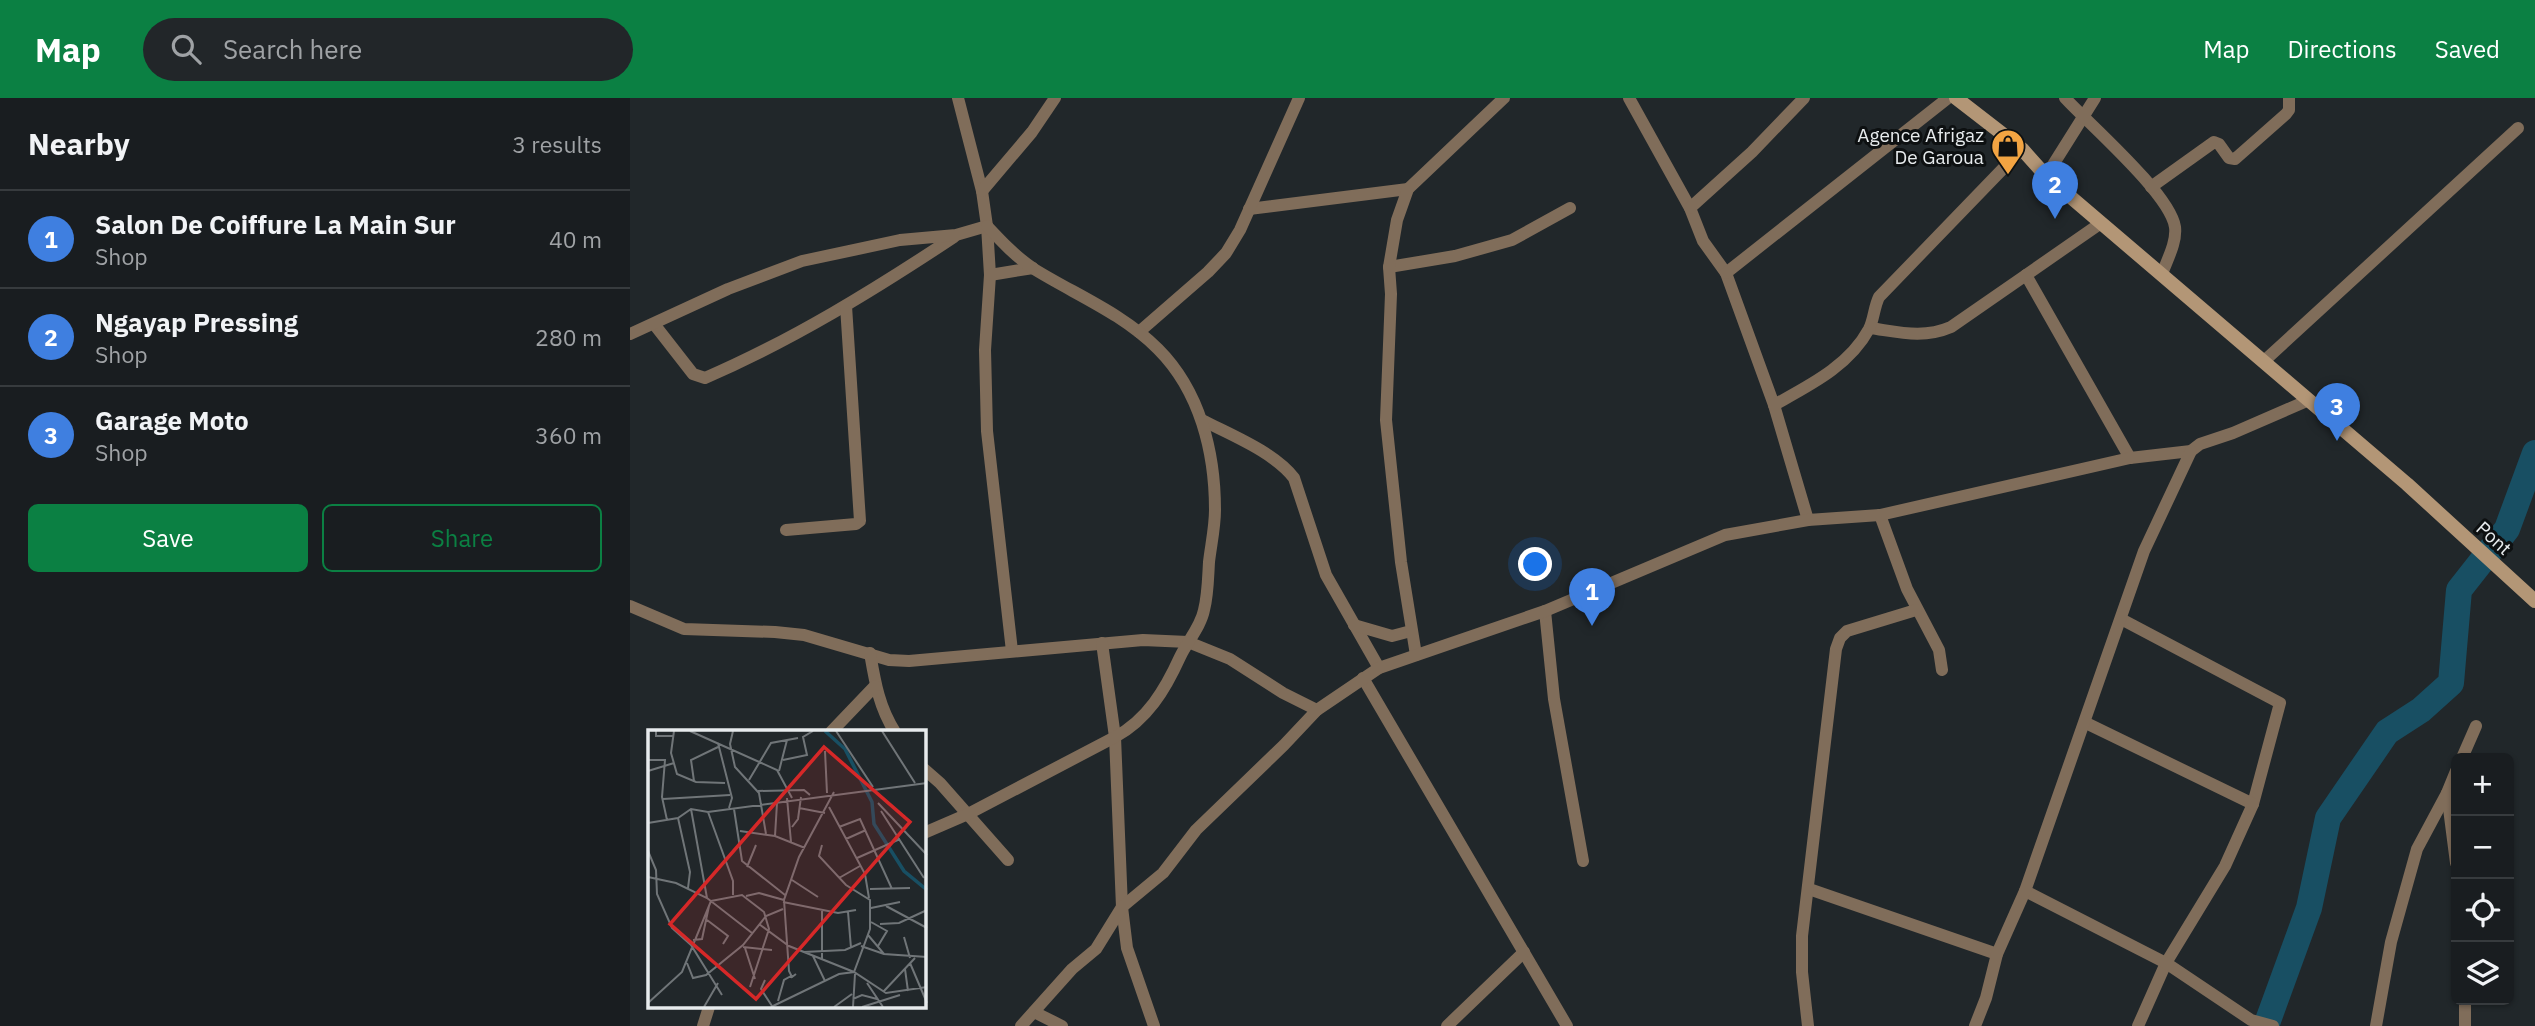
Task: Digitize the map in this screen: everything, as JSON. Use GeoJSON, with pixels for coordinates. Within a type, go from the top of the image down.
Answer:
{"type":"FeatureCollection","features":[{"type":"Feature","properties":{"kind":"main road","name":"Pont"},"geometry":{"type":"LineString","coordinates":[[1956,98],[2022,149],[2046,176],[2407,484],[2535,601]]}},
{"type":"Feature","properties":{"kind":"street"},"geometry":{"type":"LineString","coordinates":[[958,98],[982,191],[987,226],[990,275],[985,350],[987,431],[1012,651]]}},
{"type":"Feature","properties":{"kind":"street"},"geometry":{"type":"LineString","coordinates":[[982,191],[1032,132],[1055,98]]}},
{"type":"Feature","properties":{"kind":"street"},"geometry":{"type":"LineString","coordinates":[[1139,332],[1226,253],[1240,230],[1299,98]]}},
{"type":"Feature","properties":{"kind":"street"},"geometry":{"type":"LineString","coordinates":[[1416,655],[1401,562],[1386,420],[1390,267],[1396,220],[1408,189],[1504,98]]}},
{"type":"Feature","properties":{"kind":"street"},"geometry":{"type":"LineString","coordinates":[[1629,98],[1690,208],[1703,241],[1726,272],[1774,405],[1808,520]]}},
{"type":"Feature","properties":{"kind":"street"},"geometry":{"type":"LineString","coordinates":[[1690,208],[1752,152],[1804,98]]}},
{"type":"Feature","properties":{"kind":"street"},"geometry":{"type":"LineString","coordinates":[[1726,272],[1948,98]]}},
{"type":"Feature","properties":{"kind":"street"},"geometry":{"type":"LineString","coordinates":[[2065,98],[2151,187],[2173,219],[2175,230],[2162,274]]}},
{"type":"Feature","properties":{"kind":"street"},"geometry":{"type":"LineString","coordinates":[[2046,176],[2095,98]]}},
{"type":"Feature","properties":{"kind":"street"},"geometry":{"type":"LineString","coordinates":[[2151,187],[2214,142],[2219,144],[2229,158],[2235,159],[2286,114],[2289,110],[2289,98]]}},
{"type":"Feature","properties":{"kind":"street"},"geometry":{"type":"LineString","coordinates":[[2263,362],[2518,128]]}},
{"type":"Feature","properties":{"kind":"street"},"geometry":{"type":"LineString","coordinates":[[1774,405],[1841,364],[1870,328],[1879,297],[2022,149]]}},
{"type":"Feature","properties":{"kind":"street"},"geometry":{"type":"LineString","coordinates":[[1249,209],[1408,189]]}},
{"type":"Feature","properties":{"kind":"street"},"geometry":{"type":"LineString","coordinates":[[1390,267],[1455,256],[1512,240],[1570,208]]}},
{"type":"Feature","properties":{"kind":"street"},"geometry":{"type":"LineString","coordinates":[[1870,328],[1921,336],[1951,327],[2101,223]]}},
{"type":"Feature","properties":{"kind":"street"},"geometry":{"type":"LineString","coordinates":[[630,334],[728,289],[802,261],[900,240],[956,235],[987,226]]}},
{"type":"Feature","properties":{"kind":"street"},"geometry":{"type":"LineString","coordinates":[[926,832],[968,814],[1127,731],[1147,713],[1170,679],[1204,612],[1215,512],[1212,467],[1202,420],[1189,390],[1173,366],[1121,318],[1033,268],[1014,254],[987,226]]}},
{"type":"Feature","properties":{"kind":"street"},"geometry":{"type":"LineString","coordinates":[[654,324],[693,374],[705,378],[755,357],[846,306],[956,235]]}},
{"type":"Feature","properties":{"kind":"street"},"geometry":{"type":"LineString","coordinates":[[990,275],[1033,268]]}},
{"type":"Feature","properties":{"kind":"street"},"geometry":{"type":"LineString","coordinates":[[2026,275],[2130,458]]}},
{"type":"Feature","properties":{"kind":"street"},"geometry":{"type":"LineString","coordinates":[[786,530],[856,524],[860,521],[846,306]]}},
{"type":"Feature","properties":{"kind":"street"},"geometry":{"type":"LineString","coordinates":[[1975,1026],[1986,998],[1997,954],[2025,891],[2144,551],[2191,452],[2200,444],[2233,433],[2309,400]]}},
{"type":"Feature","properties":{"kind":"street"},"geometry":{"type":"LineString","coordinates":[[1202,420],[1286,466],[1294,478],[1326,575],[1379,668]]}},
{"type":"Feature","properties":{"kind":"street"},"geometry":{"type":"LineString","coordinates":[[1021,1026],[1072,969],[1096,949],[1122,907],[1163,873],[1196,830],[1318,710],[1379,668],[1545,611],[1738,531],[1808,520],[1880,515],[2130,458],[2191,452]]}},
{"type":"Feature","properties":{"kind":"street"},"geometry":{"type":"LineString","coordinates":[[1880,515],[1916,610],[1939,650],[1942,670]]}},
{"type":"Feature","properties":{"kind":"street"},"geometry":{"type":"LineString","coordinates":[[630,606],[684,629],[804,635],[890,660],[909,661],[1143,640],[1188,642],[1230,659],[1318,710]]}},
{"type":"Feature","properties":{"kind":"street"},"geometry":{"type":"LineString","coordinates":[[1808,1026],[1802,972],[1802,936],[1836,649],[1840,638],[1847,631],[1916,610]]}},
{"type":"Feature","properties":{"kind":"street"},"geometry":{"type":"LineString","coordinates":[[1545,611],[1554,699],[1583,861]]}},
{"type":"Feature","properties":{"kind":"street"},"geometry":{"type":"LineString","coordinates":[[2120,619],[2280,703],[2253,804],[2225,866],[2166,963],[2138,1026]]}},
{"type":"Feature","properties":{"kind":"street"},"geometry":{"type":"LineString","coordinates":[[1354,625],[1392,636],[1411,631]]}},
{"type":"Feature","properties":{"kind":"street"},"geometry":{"type":"LineString","coordinates":[[1102,643],[1115,737],[1122,907],[1127,948],[1154,1026]]}},
{"type":"Feature","properties":{"kind":"street"},"geometry":{"type":"LineString","coordinates":[[870,653],[882,710],[894,730]]}},
{"type":"Feature","properties":{"kind":"street"},"geometry":{"type":"LineString","coordinates":[[1363,678],[1567,1026]]}},
{"type":"Feature","properties":{"kind":"street"},"geometry":{"type":"LineString","coordinates":[[833,730],[875,686]]}},
{"type":"Feature","properties":{"kind":"street"},"geometry":{"type":"LineString","coordinates":[[2086,723],[2253,804]]}},
{"type":"Feature","properties":{"kind":"street"},"geometry":{"type":"LineString","coordinates":[[2464,753],[2476,726]]}},
{"type":"Feature","properties":{"kind":"street"},"geometry":{"type":"LineString","coordinates":[[926,771],[1008,860]]}},
{"type":"Feature","properties":{"kind":"street"},"geometry":{"type":"LineString","coordinates":[[2376,1026],[2391,942],[2417,849],[2451,783]]}},
{"type":"Feature","properties":{"kind":"street"},"geometry":{"type":"LineString","coordinates":[[2447,793],[2451,824]]}},
{"type":"Feature","properties":{"kind":"street"},"geometry":{"type":"LineString","coordinates":[[1809,889],[1997,954]]}},
{"type":"Feature","properties":{"kind":"street"},"geometry":{"type":"LineString","coordinates":[[2025,891],[2166,963],[2251,1020],[2273,1026]]}},
{"type":"Feature","properties":{"kind":"street"},"geometry":{"type":"LineString","coordinates":[[1447,1026],[1524,952]]}},
{"type":"Feature","properties":{"kind":"street"},"geometry":{"type":"LineString","coordinates":[[2465,1005],[2465,1026]]}},
{"type":"Feature","properties":{"kind":"street"},"geometry":{"type":"LineString","coordinates":[[703,1026],[708,1009]]}},
{"type":"Feature","properties":{"kind":"street"},"geometry":{"type":"LineString","coordinates":[[1034,1013],[1062,1026]]}},
{"type":"Feature","properties":{"kind":"waterway"},"geometry":{"type":"LineString","coordinates":[[2266,1026],[2309,908],[2328,818],[2387,732],[2421,710],[2451,683],[2459,590],[2507,529],[2535,453]]}},
{"type":"Feature","properties":{"kind":"place","name":"Agence Afrigaz De Garoua"},"geometry":{"type":"Point","coordinates":[2008,176]}},
{"type":"Feature","properties":{"kind":"place","name":"Ngayap Pressing"},"geometry":{"type":"Point","coordinates":[2055,219]}},
{"type":"Feature","properties":{"kind":"place","name":"Garage Moto"},"geometry":{"type":"Point","coordinates":[2337,441]}},
{"type":"Feature","properties":{"kind":"place","name":"Salon De Coiffure La Main Sur"},"geometry":{"type":"Point","coordinates":[1592,626]}}]}
